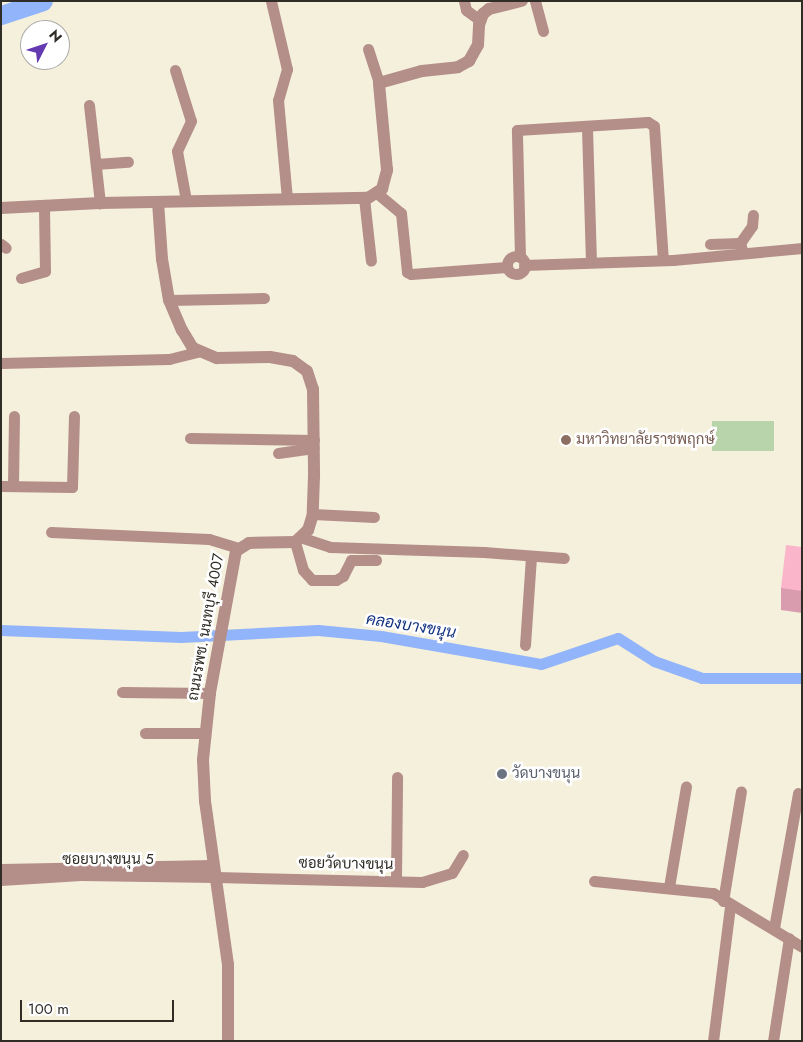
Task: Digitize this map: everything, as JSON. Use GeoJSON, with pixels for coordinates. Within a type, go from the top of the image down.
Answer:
{"type":"FeatureCollection","features":[{"type":"Feature","properties":{"kind":"street"},"geometry":{"type":"LineString","coordinates":[[271,1],[287,69],[278,100],[287,198]]}},
{"type":"Feature","properties":{"kind":"street"},"geometry":{"type":"LineString","coordinates":[[464,1],[466,10],[480,20]]}},
{"type":"Feature","properties":{"kind":"street"},"geometry":{"type":"LineString","coordinates":[[379,83],[422,71],[458,67],[469,61],[478,45],[480,20],[489,9],[522,1]]}},
{"type":"Feature","properties":{"kind":"street"},"geometry":{"type":"LineString","coordinates":[[534,1],[543,31]]}},
{"type":"Feature","properties":{"kind":"street"},"geometry":{"type":"LineString","coordinates":[[368,49],[379,83],[387,170],[378,194]]}},
{"type":"Feature","properties":{"kind":"street"},"geometry":{"type":"LineString","coordinates":[[175,70],[191,121],[177,151],[186,200]]}},
{"type":"Feature","properties":{"kind":"street"},"geometry":{"type":"LineString","coordinates":[[89,105],[100,203]]}},
{"type":"Feature","properties":{"kind":"street"},"geometry":{"type":"LineString","coordinates":[[378,194],[401,213],[407,272],[411,274],[507,267],[516,274],[523,271],[517,130],[587,128],[648,122],[654,126],[663,260]]}},
{"type":"Feature","properties":{"kind":"street"},"geometry":{"type":"LineString","coordinates":[[587,128],[591,262]]}},
{"type":"Feature","properties":{"kind":"street"},"geometry":{"type":"LineString","coordinates":[[96,164],[128,162]]}},
{"type":"Feature","properties":{"kind":"street"},"geometry":{"type":"LineString","coordinates":[[1,208],[186,200],[364,198],[378,194]]}},
{"type":"Feature","properties":{"kind":"street"},"geometry":{"type":"LineString","coordinates":[[364,198],[371,261]]}},
{"type":"Feature","properties":{"kind":"street"},"geometry":{"type":"LineString","coordinates":[[158,202],[162,259],[169,300],[182,330],[198,352]]}},
{"type":"Feature","properties":{"kind":"street"},"geometry":{"type":"LineString","coordinates":[[21,278],[45,271],[44,207]]}},
{"type":"Feature","properties":{"kind":"street"},"geometry":{"type":"LineString","coordinates":[[742,248],[752,226],[753,215]]}},
{"type":"Feature","properties":{"kind":"street"},"geometry":{"type":"LineString","coordinates":[[710,244],[742,248],[802,248]]}},
{"type":"Feature","properties":{"kind":"street"},"geometry":{"type":"LineString","coordinates":[[522,261],[663,260],[742,248]]}},
{"type":"Feature","properties":{"kind":"street"},"geometry":{"type":"LineString","coordinates":[[169,300],[264,298]]}},
{"type":"Feature","properties":{"kind":"street"},"geometry":{"type":"LineString","coordinates":[[1,363],[169,359],[198,352],[217,358],[282,358],[299,364],[307,371],[313,389],[312,514],[299,540],[304,570],[312,580],[336,580],[343,576],[351,560],[376,560]]}},
{"type":"Feature","properties":{"kind":"street"},"geometry":{"type":"LineString","coordinates":[[14,416],[7,486],[72,486],[74,416]]}},
{"type":"Feature","properties":{"kind":"street"},"geometry":{"type":"LineString","coordinates":[[190,438],[314,444]]}},
{"type":"Feature","properties":{"kind":"street"},"geometry":{"type":"LineString","coordinates":[[278,453],[314,444]]}},
{"type":"Feature","properties":{"kind":"street"},"geometry":{"type":"LineString","coordinates":[[312,514],[374,517]]}},
{"type":"Feature","properties":{"kind":"street"},"geometry":{"type":"LineString","coordinates":[[51,532],[209,539],[238,548]]}},
{"type":"Feature","properties":{"kind":"street"},"geometry":{"type":"LineString","coordinates":[[299,540],[330,547],[484,552],[564,558]]}},
{"type":"Feature","properties":{"kind":"street","name":"ถนนรพช. นนทบุรี 4007"},"geometry":{"type":"LineString","coordinates":[[228,1041],[228,965],[204,801],[205,734],[210,693],[232,560],[238,548],[249,543],[299,540]]}},
{"type":"Feature","properties":{"kind":"street"},"geometry":{"type":"LineString","coordinates":[[525,645],[531,556]]}},
{"type":"Feature","properties":{"kind":"street"},"geometry":{"type":"LineString","coordinates":[[122,692],[210,693]]}},
{"type":"Feature","properties":{"kind":"street"},"geometry":{"type":"LineString","coordinates":[[145,732],[205,734]]}},
{"type":"Feature","properties":{"kind":"street"},"geometry":{"type":"LineString","coordinates":[[396,777],[396,880]]}},
{"type":"Feature","properties":{"kind":"street"},"geometry":{"type":"LineString","coordinates":[[669,887],[686,786]]}},
{"type":"Feature","properties":{"kind":"street"},"geometry":{"type":"LineString","coordinates":[[713,1041],[726,903],[741,791]]}},
{"type":"Feature","properties":{"kind":"street"},"geometry":{"type":"LineString","coordinates":[[774,928],[798,793]]}},
{"type":"Feature","properties":{"kind":"street","name":"ซอยวัดบางขนุน"},"geometry":{"type":"LineString","coordinates":[[1,869],[214,871],[422,882],[445,878],[457,867],[463,855]]}},
{"type":"Feature","properties":{"kind":"street","name":"ซอยบางขนุน 5"},"geometry":{"type":"LineString","coordinates":[[1,880],[81,875],[214,871]]}},
{"type":"Feature","properties":{"kind":"street"},"geometry":{"type":"LineString","coordinates":[[594,881],[669,887],[713,893],[726,903],[774,928],[802,947]]}},
{"type":"Feature","properties":{"kind":"street"},"geometry":{"type":"LineString","coordinates":[[772,1041],[788,938]]}},
{"type":"Feature","properties":{"kind":"green space"},"geometry":{"type":"Polygon","coordinates":[[[712,421],[774,421],[774,451],[712,451],[712,421]]]}},
{"type":"Feature","properties":{"kind":"building"},"geometry":{"type":"Polygon","coordinates":[[[786,545],[802,547],[802,591],[781,588],[786,545]]]}},
{"type":"Feature","properties":{"kind":"waterway"},"geometry":{"type":"LineString","coordinates":[[1,15],[43,1]]}},
{"type":"Feature","properties":{"kind":"waterway","name":"คลองบางขนุน"},"geometry":{"type":"LineString","coordinates":[[1,630],[181,637],[318,630],[381,636],[541,664],[618,638],[654,661],[702,678],[802,678]]}},
{"type":"Feature","properties":{"kind":"place","name":"มหาวิทยาลัยราชพฤกษ์"},"geometry":{"type":"Point","coordinates":[566,440]}},
{"type":"Feature","properties":{"kind":"place","name":"วัดบางขนุน"},"geometry":{"type":"Point","coordinates":[502,774]}}]}
